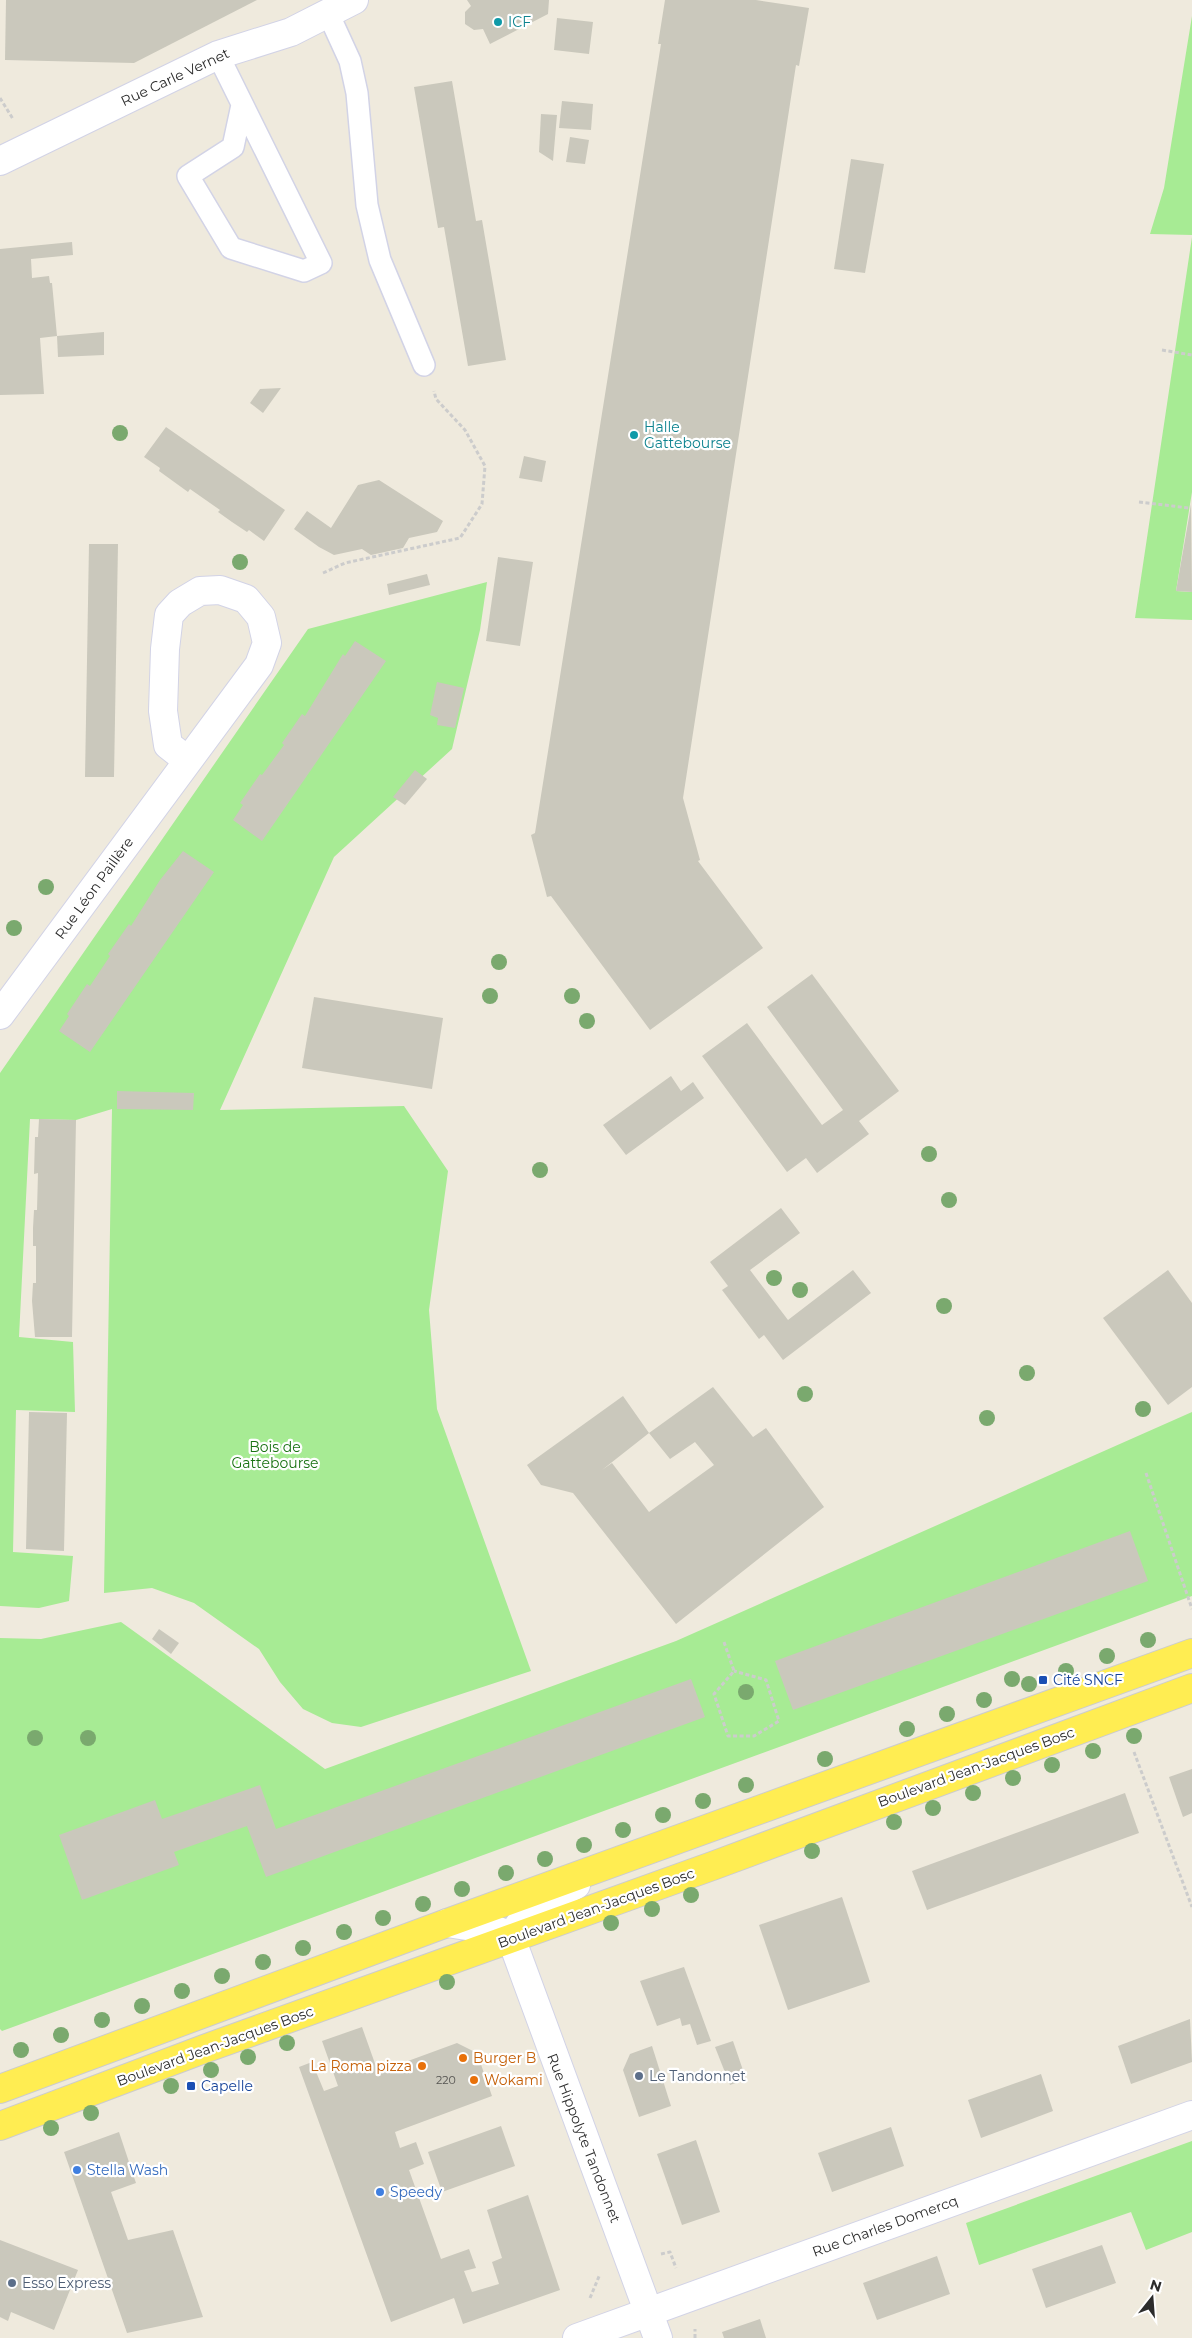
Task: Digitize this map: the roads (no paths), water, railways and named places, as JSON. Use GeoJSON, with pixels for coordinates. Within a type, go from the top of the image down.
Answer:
{"type":"FeatureCollection","features":[{"type":"Feature","properties":{"kind":"main road"},"geometry":{"type":"LineString","coordinates":[[0,2089],[447,1923],[1192,1653]]}},
{"type":"Feature","properties":{"kind":"main road","name":"Boulevard Jean-Jacques Bosc"},"geometry":{"type":"LineString","coordinates":[[2,2128],[204,2049],[1192,1688]]}},
{"type":"Feature","properties":{"kind":"street","name":"Rue Carle Vernet"},"geometry":{"type":"LineString","coordinates":[[0,161],[218,55],[291,32],[354,0]]}},
{"type":"Feature","properties":{"kind":"street","name":"Rue Léon Paillère"},"geometry":{"type":"LineString","coordinates":[[0,1015],[260,665],[268,643],[260,617],[246,598],[220,590],[200,591],[180,602],[169,615],[163,711],[168,745],[188,760]]}},
{"type":"Feature","properties":{"kind":"street"},"geometry":{"type":"LineString","coordinates":[[447,1923],[499,1931],[511,1938],[519,1923],[530,1911],[628,1857]]}},
{"type":"Feature","properties":{"kind":"street","name":"Rue Hippolyte Tandonnet"},"geometry":{"type":"LineString","coordinates":[[511,1938],[658,2338]]}},
{"type":"Feature","properties":{"kind":"street","name":"Rue Charles Domercq"},"geometry":{"type":"LineString","coordinates":[[577,2338],[1192,2114]]}},
{"type":"Feature","properties":{"kind":"lane"},"geometry":{"type":"LineString","coordinates":[[328,13],[350,61],[357,93],[367,206],[380,260],[424,365]]}},
{"type":"Feature","properties":{"kind":"lane"},"geometry":{"type":"LineString","coordinates":[[218,55],[321,264],[304,271],[231,248],[188,176],[234,147],[242,105]]}},
{"type":"Feature","properties":{"kind":"place","name":"ICF"},"geometry":{"type":"Point","coordinates":[498,22]}},
{"type":"Feature","properties":{"kind":"place","name":"Halle Gattebourse"},"geometry":{"type":"Point","coordinates":[634,435]}},
{"type":"Feature","properties":{"kind":"place","name":"Cité SNCF"},"geometry":{"type":"Point","coordinates":[1043,1680]}},
{"type":"Feature","properties":{"kind":"place","name":"Burger B"},"geometry":{"type":"Point","coordinates":[463,2058]}},
{"type":"Feature","properties":{"kind":"place","name":"La Roma pizza"},"geometry":{"type":"Point","coordinates":[422,2066]}},
{"type":"Feature","properties":{"kind":"place","name":"Le Tandonnet"},"geometry":{"type":"Point","coordinates":[639,2076]}},
{"type":"Feature","properties":{"kind":"place","name":"Wokami"},"geometry":{"type":"Point","coordinates":[474,2080]}},
{"type":"Feature","properties":{"kind":"place","name":"Capelle"},"geometry":{"type":"Point","coordinates":[191,2086]}},
{"type":"Feature","properties":{"kind":"place","name":"Stella Wash"},"geometry":{"type":"Point","coordinates":[77,2170]}},
{"type":"Feature","properties":{"kind":"place","name":"Speedy"},"geometry":{"type":"Point","coordinates":[380,2192]}},
{"type":"Feature","properties":{"kind":"place","name":"Esso Express"},"geometry":{"type":"Point","coordinates":[12,2283]}},
{"type":"Feature","properties":{"kind":"park label","name":"Bois de Gattebourse"},"geometry":{"type":"Point","coordinates":[275,1455]}}]}
